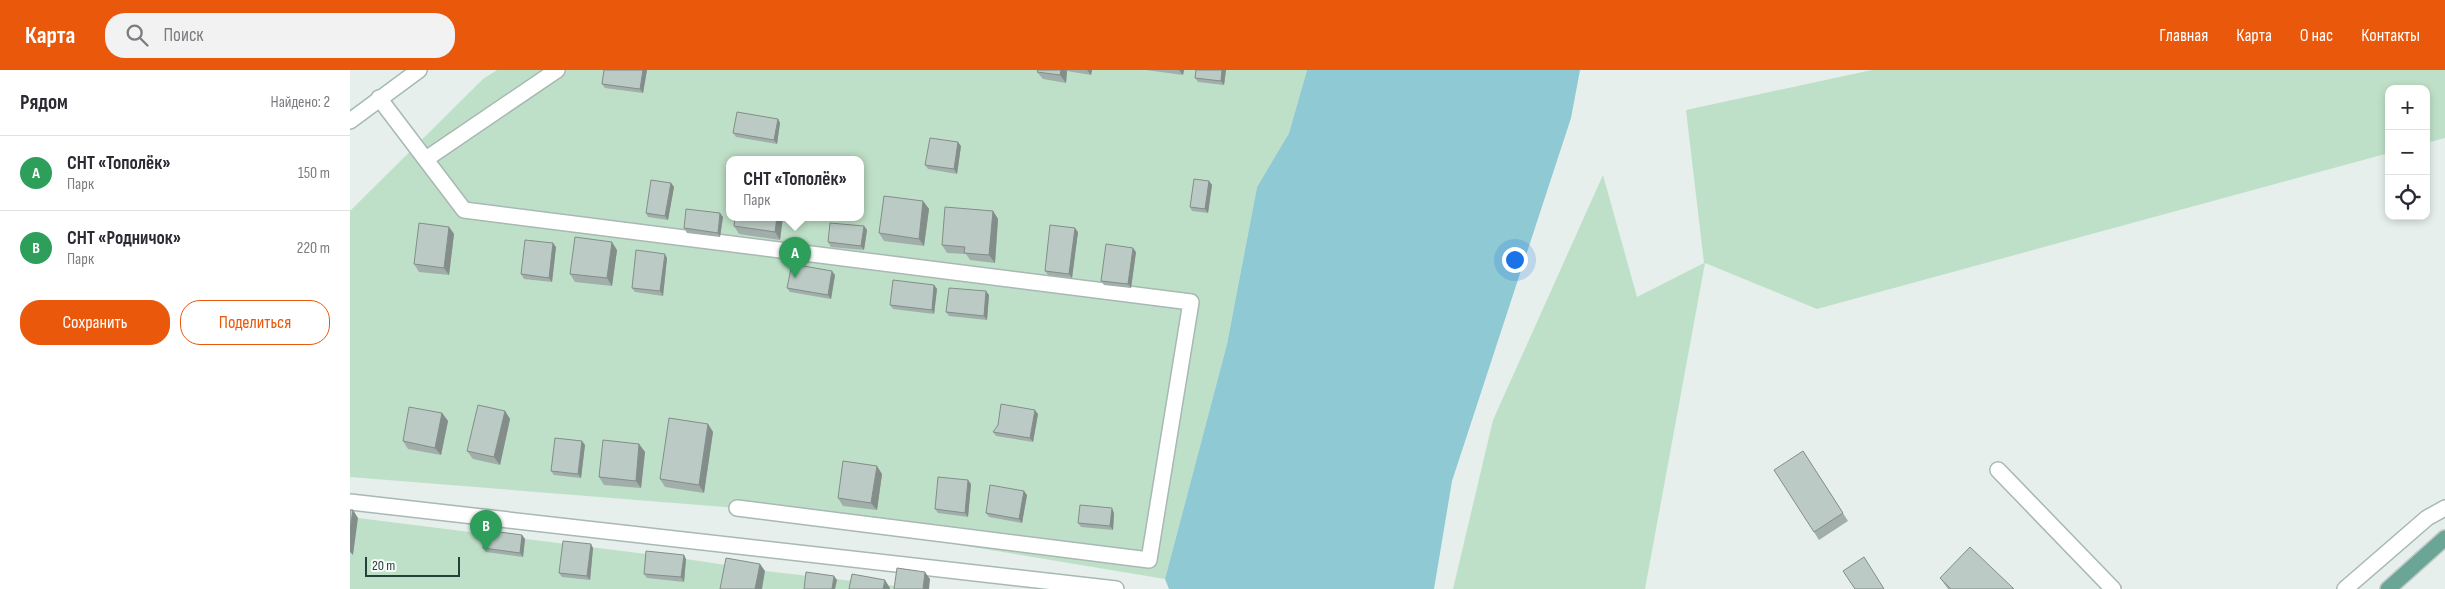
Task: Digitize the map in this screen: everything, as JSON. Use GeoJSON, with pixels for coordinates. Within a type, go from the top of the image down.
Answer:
{"type":"FeatureCollection","features":[{"type":"Feature","properties":{"kind":"main road"},"geometry":{"type":"LineString","coordinates":[[2388,589],[2445,538]]}},
{"type":"Feature","properties":{"kind":"street"},"geometry":{"type":"LineString","coordinates":[[350,121],[419,70]]}},
{"type":"Feature","properties":{"kind":"street"},"geometry":{"type":"LineString","coordinates":[[426,159],[557,70]]}},
{"type":"Feature","properties":{"kind":"street"},"geometry":{"type":"LineString","coordinates":[[379,98],[464,210],[1191,302],[1149,560],[737,508]]}},
{"type":"Feature","properties":{"kind":"street"},"geometry":{"type":"LineString","coordinates":[[1998,470],[2113,589]]}},
{"type":"Feature","properties":{"kind":"street"},"geometry":{"type":"LineString","coordinates":[[350,502],[1116,589]]}},
{"type":"Feature","properties":{"kind":"street"},"geometry":{"type":"LineString","coordinates":[[2345,589],[2427,518],[2445,508]]}},
{"type":"Feature","properties":{"kind":"green space"},"geometry":{"type":"Polygon","coordinates":[[[497,70],[1307,70],[1289,133],[1257,187],[1227,344],[1165,579],[737,508],[350,477],[350,211],[483,79],[497,70]]]}},
{"type":"Feature","properties":{"kind":"green space"},"geometry":{"type":"Polygon","coordinates":[[[1872,70],[2445,70],[2445,138],[2430,142],[2430,85],[2385,85],[2385,154],[1817,309],[1705,263],[1645,589],[1453,589],[1493,420],[1603,175],[1637,297],[1704,263],[1686,110],[1872,70]]]}},
{"type":"Feature","properties":{"kind":"green space"},"geometry":{"type":"Polygon","coordinates":[[[350,517],[686,559],[765,571],[924,589],[350,589],[350,517]]]}},
{"type":"Feature","properties":{"kind":"water"},"geometry":{"type":"Polygon","coordinates":[[[1307,70],[1580,70],[1571,118],[1452,481],[1434,589],[1169,589],[1165,579],[1227,344],[1257,187],[1289,133],[1307,70]]]}},
{"type":"Feature","properties":{"kind":"building"},"geometry":{"type":"Polygon","coordinates":[[[604,70],[643,70],[640,89],[602,84],[604,70]]]}},
{"type":"Feature","properties":{"kind":"building"},"geometry":{"type":"Polygon","coordinates":[[[1038,70],[1061,70],[1060,75],[1037,72],[1038,70]]]}},
{"type":"Feature","properties":{"kind":"building"},"geometry":{"type":"Polygon","coordinates":[[[1196,70],[1222,70],[1221,81],[1195,78],[1196,70]]]}},
{"type":"Feature","properties":{"kind":"building"},"geometry":{"type":"Polygon","coordinates":[[[737,112],[778,119],[774,140],[733,133],[737,112]]]}},
{"type":"Feature","properties":{"kind":"building"},"geometry":{"type":"Polygon","coordinates":[[[930,138],[958,142],[954,169],[925,165],[930,138]]]}},
{"type":"Feature","properties":{"kind":"building"},"geometry":{"type":"Polygon","coordinates":[[[1194,179],[1209,181],[1205,209],[1190,207],[1194,179]]]}},
{"type":"Feature","properties":{"kind":"building"},"geometry":{"type":"Polygon","coordinates":[[[651,180],[671,183],[665,216],[646,213],[651,180]]]}},
{"type":"Feature","properties":{"kind":"building"},"geometry":{"type":"Polygon","coordinates":[[[884,196],[923,201],[919,239],[879,233],[884,196]]]}},
{"type":"Feature","properties":{"kind":"building"},"geometry":{"type":"Polygon","coordinates":[[[945,207],[993,211],[989,255],[964,253],[965,247],[942,245],[945,207]]]}},
{"type":"Feature","properties":{"kind":"building"},"geometry":{"type":"Polygon","coordinates":[[[686,209],[720,213],[718,233],[684,228],[686,209]]]}},
{"type":"Feature","properties":{"kind":"building"},"geometry":{"type":"Polygon","coordinates":[[[735,221],[776,221],[775,232],[734,226],[735,221]]]}},
{"type":"Feature","properties":{"kind":"building"},"geometry":{"type":"Polygon","coordinates":[[[419,223],[449,227],[444,268],[414,264],[419,223]]]}},
{"type":"Feature","properties":{"kind":"building"},"geometry":{"type":"Polygon","coordinates":[[[830,223],[864,226],[861,246],[828,242],[830,223]]]}},
{"type":"Feature","properties":{"kind":"building"},"geometry":{"type":"Polygon","coordinates":[[[1050,225],[1075,228],[1069,274],[1045,271],[1050,225]]]}},
{"type":"Feature","properties":{"kind":"building"},"geometry":{"type":"Polygon","coordinates":[[[575,237],[612,242],[607,278],[570,274],[575,237]]]}},
{"type":"Feature","properties":{"kind":"building"},"geometry":{"type":"Polygon","coordinates":[[[525,240],[553,243],[549,278],[521,274],[525,240]]]}},
{"type":"Feature","properties":{"kind":"building"},"geometry":{"type":"Polygon","coordinates":[[[1106,244],[1133,248],[1128,284],[1101,281],[1106,244]]]}},
{"type":"Feature","properties":{"kind":"building"},"geometry":{"type":"Polygon","coordinates":[[[636,250],[665,254],[660,291],[632,288],[636,250]]]}},
{"type":"Feature","properties":{"kind":"building"},"geometry":{"type":"Polygon","coordinates":[[[792,264],[832,271],[828,295],[787,288],[792,264]]]}},
{"type":"Feature","properties":{"kind":"building"},"geometry":{"type":"Polygon","coordinates":[[[893,280],[934,285],[932,310],[890,305],[893,280]]]}},
{"type":"Feature","properties":{"kind":"building"},"geometry":{"type":"Polygon","coordinates":[[[949,288],[986,291],[984,316],[946,312],[949,288]]]}},
{"type":"Feature","properties":{"kind":"building"},"geometry":{"type":"Polygon","coordinates":[[[1001,404],[1035,410],[1030,438],[993,432],[998,425],[1001,404]]]}},
{"type":"Feature","properties":{"kind":"building"},"geometry":{"type":"Polygon","coordinates":[[[478,405],[505,411],[494,457],[467,451],[478,405]]]}},
{"type":"Feature","properties":{"kind":"building"},"geometry":{"type":"Polygon","coordinates":[[[409,407],[442,413],[435,448],[403,441],[409,407]]]}},
{"type":"Feature","properties":{"kind":"building"},"geometry":{"type":"Polygon","coordinates":[[[669,418],[708,424],[699,485],[660,479],[669,418]]]}},
{"type":"Feature","properties":{"kind":"building"},"geometry":{"type":"Polygon","coordinates":[[[555,438],[582,441],[578,474],[551,471],[555,438]]]}},
{"type":"Feature","properties":{"kind":"building"},"geometry":{"type":"Polygon","coordinates":[[[603,440],[639,444],[636,481],[599,477],[603,440]]]}},
{"type":"Feature","properties":{"kind":"building"},"geometry":{"type":"Polygon","coordinates":[[[1803,451],[1843,513],[1814,532],[1774,470],[1803,451]]]}},
{"type":"Feature","properties":{"kind":"building"},"geometry":{"type":"Polygon","coordinates":[[[843,461],[877,466],[871,503],[838,498],[843,461]]]}},
{"type":"Feature","properties":{"kind":"building"},"geometry":{"type":"Polygon","coordinates":[[[938,477],[968,480],[965,513],[935,509],[938,477]]]}},
{"type":"Feature","properties":{"kind":"building"},"geometry":{"type":"Polygon","coordinates":[[[990,485],[1024,491],[1019,519],[986,513],[990,485]]]}},
{"type":"Feature","properties":{"kind":"building"},"geometry":{"type":"Polygon","coordinates":[[[1080,505],[1112,508],[1110,526],[1078,523],[1080,505]]]}},
{"type":"Feature","properties":{"kind":"building"},"geometry":{"type":"Polygon","coordinates":[[[350,510],[353,510],[350,530],[350,510]]]}},
{"type":"Feature","properties":{"kind":"building"},"geometry":{"type":"Polygon","coordinates":[[[485,530],[522,535],[520,553],[483,548],[485,530]]]}},
{"type":"Feature","properties":{"kind":"building"},"geometry":{"type":"Polygon","coordinates":[[[563,541],[591,544],[587,576],[559,573],[563,541]]]}},
{"type":"Feature","properties":{"kind":"building"},"geometry":{"type":"Polygon","coordinates":[[[1970,547],[2014,589],[1951,589],[1940,578],[1970,547]]]}},
{"type":"Feature","properties":{"kind":"building"},"geometry":{"type":"Polygon","coordinates":[[[646,551],[684,555],[681,577],[644,574],[646,551]]]}},
{"type":"Feature","properties":{"kind":"building"},"geometry":{"type":"Polygon","coordinates":[[[1864,557],[1884,589],[1855,589],[1843,571],[1864,557]]]}},
{"type":"Feature","properties":{"kind":"building"},"geometry":{"type":"Polygon","coordinates":[[[726,558],[760,564],[755,589],[720,589],[726,558]]]}},
{"type":"Feature","properties":{"kind":"building"},"geometry":{"type":"Polygon","coordinates":[[[897,568],[925,572],[923,589],[894,589],[897,568]]]}},
{"type":"Feature","properties":{"kind":"building"},"geometry":{"type":"Polygon","coordinates":[[[806,572],[834,576],[832,589],[804,589],[806,572]]]}},
{"type":"Feature","properties":{"kind":"building"},"geometry":{"type":"Polygon","coordinates":[[[852,574],[885,580],[883,589],[849,589],[852,574]]]}},
{"type":"Feature","properties":{"kind":"place","name":"СНТ «Тополёк»"},"geometry":{"type":"Point","coordinates":[795,278]}},
{"type":"Feature","properties":{"kind":"place","name":"СНТ «Родничок»"},"geometry":{"type":"Point","coordinates":[486,551]}}]}
